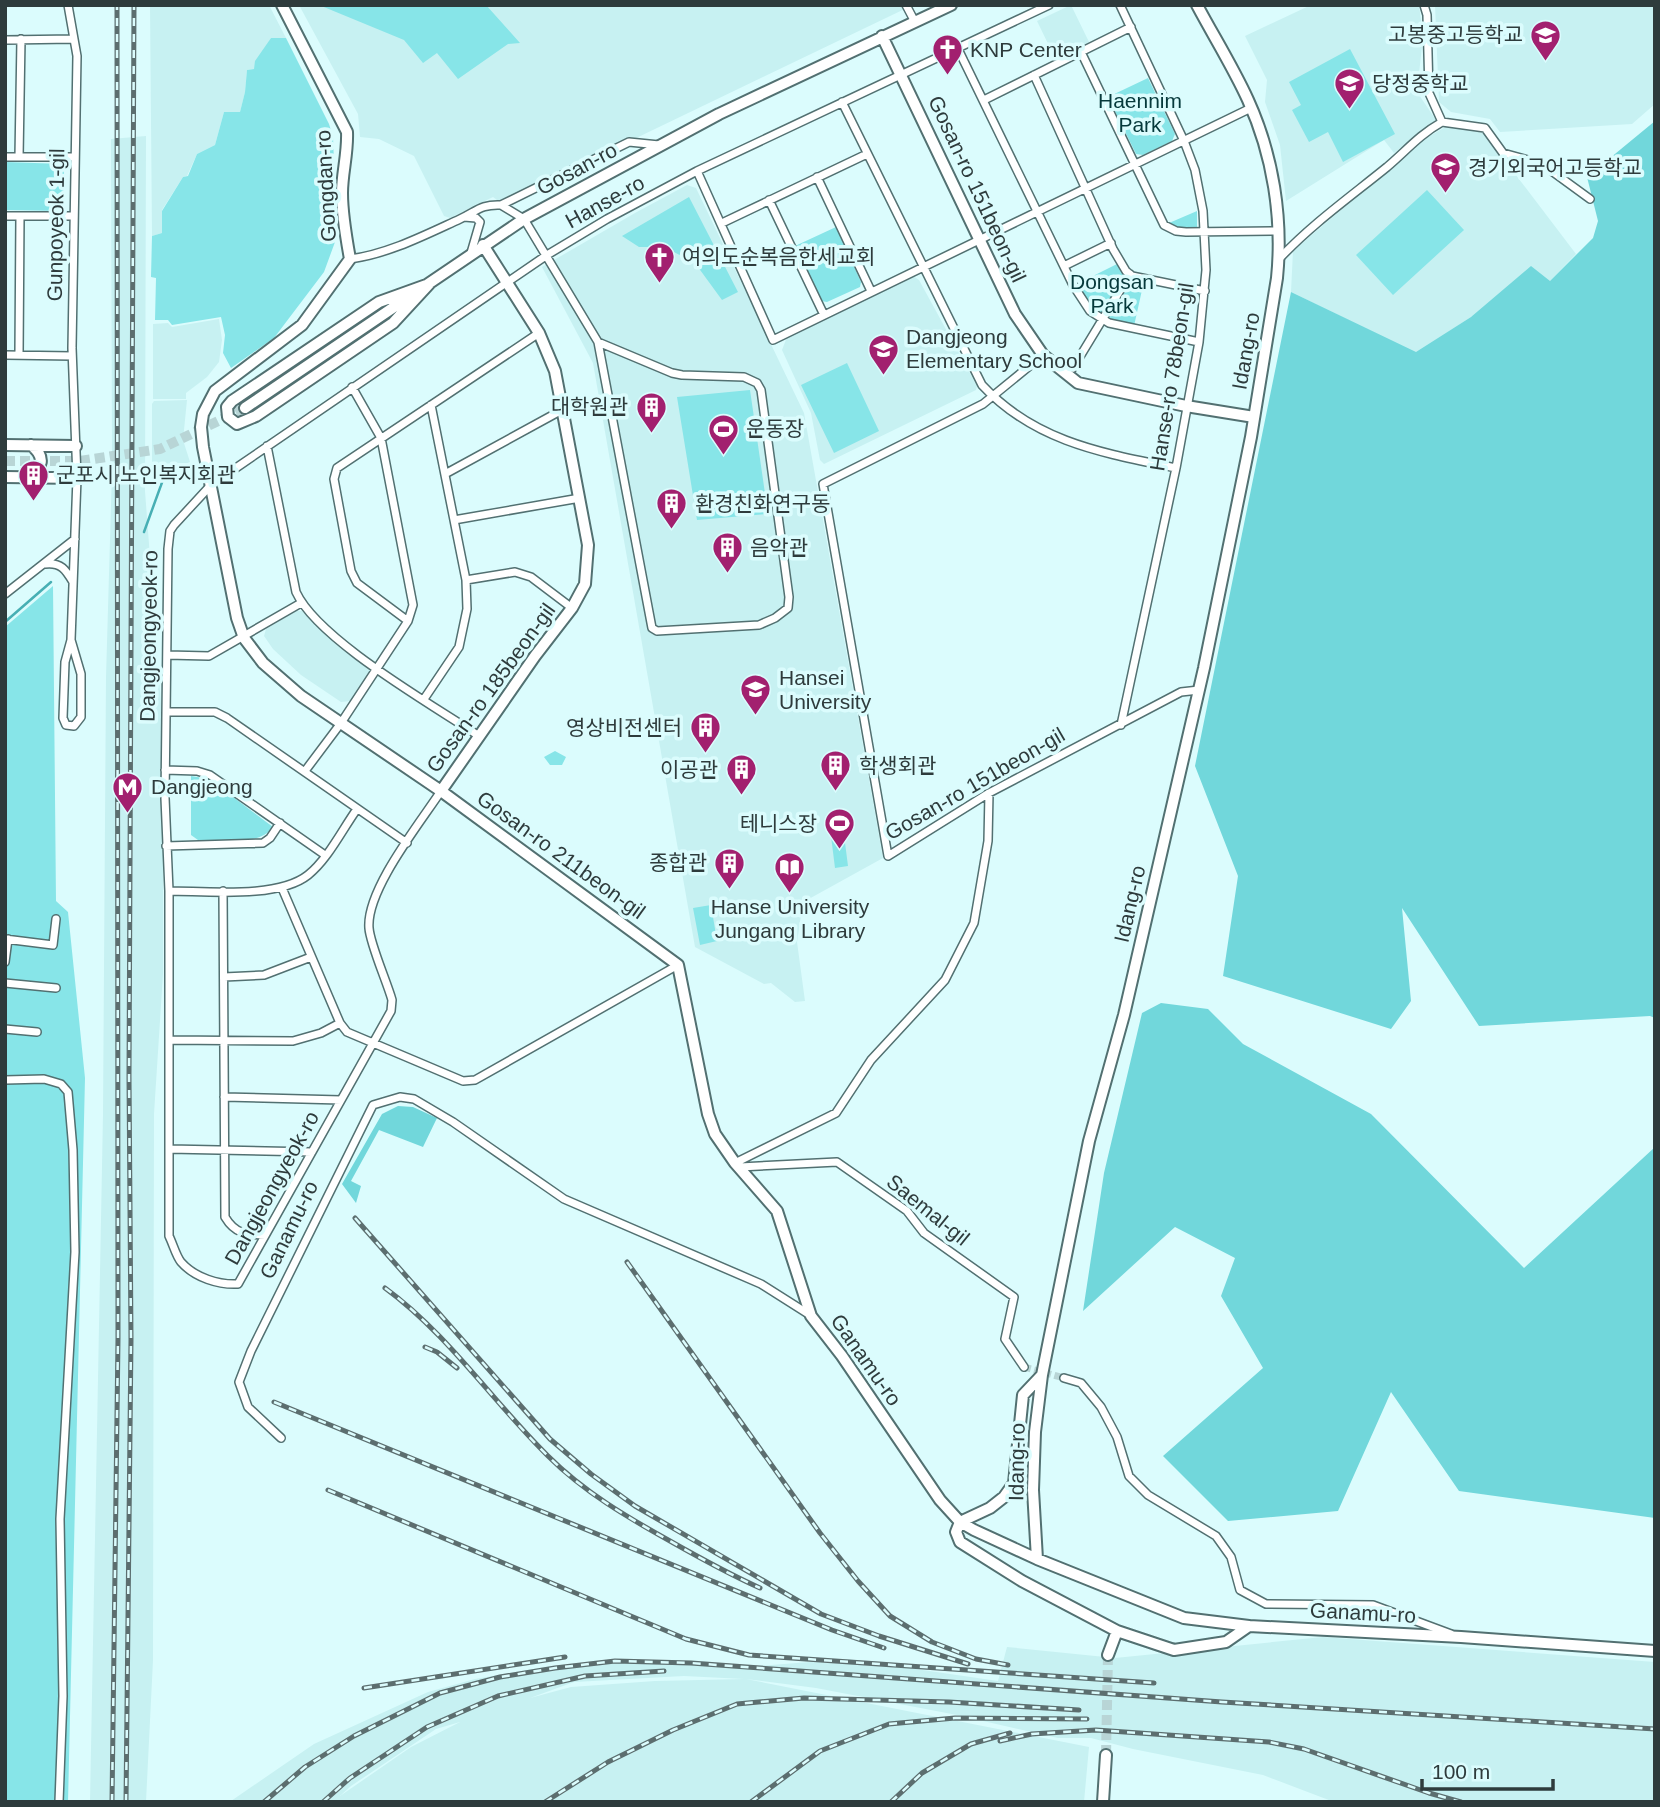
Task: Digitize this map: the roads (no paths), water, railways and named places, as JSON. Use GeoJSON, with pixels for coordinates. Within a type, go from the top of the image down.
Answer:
{"type":"FeatureCollection","features":[{"type":"Feature","properties":{"kind":"street","name":"Gunpoyeok 1-gil"},"geometry":{"type":"LineString","coordinates":[[68,5],[77,56],[72,356],[77,478],[71,640]]}},
{"type":"Feature","properties":{"kind":"street","name":"Gongdan-ro"},"geometry":{"type":"LineString","coordinates":[[211,485],[201,438],[201,421],[215,391],[302,325],[350,259],[342,190],[347,132],[282,5]]}},
{"type":"Feature","properties":{"kind":"street"},"geometry":{"type":"LineString","coordinates":[[906,5],[915,22]]}},
{"type":"Feature","properties":{"kind":"street","name":"Gosan-ro"},"geometry":{"type":"LineString","coordinates":[[245,408],[524,219],[719,114],[951,5]]}},
{"type":"Feature","properties":{"kind":"street","name":"Hanse-ro"},"geometry":{"type":"LineString","coordinates":[[211,485],[547,255],[607,219],[697,171],[1049,5]]}},
{"type":"Feature","properties":{"kind":"street","name":"Hanse-ro 78beon-gil"},"geometry":{"type":"LineString","coordinates":[[1120,5],[1184,141],[1198,180],[1205,232],[1205,291],[1199,342],[1176,468],[1121,725]]}},
{"type":"Feature","properties":{"kind":"street","name":"Idang-ro"},"geometry":{"type":"LineString","coordinates":[[1037,1559],[1033,1490],[1035,1432],[1042,1375],[1089,1140],[1124,1015],[1199,690],[1271,326],[1279,259],[1276,191],[1266,151],[1251,108],[1197,5]]}},
{"type":"Feature","properties":{"kind":"street"},"geometry":{"type":"LineString","coordinates":[[1424,5],[1427,15],[1429,93],[1442,122]]}},
{"type":"Feature","properties":{"kind":"street"},"geometry":{"type":"LineString","coordinates":[[984,100],[1131,27]]}},
{"type":"Feature","properties":{"kind":"street","name":"Gosan-ro 151beon-gil"},"geometry":{"type":"LineString","coordinates":[[882,36],[1015,314],[1043,355],[1078,383],[1186,407],[1254,417]]}},
{"type":"Feature","properties":{"kind":"street"},"geometry":{"type":"LineString","coordinates":[[19,157],[21,39]]}},
{"type":"Feature","properties":{"kind":"street"},"geometry":{"type":"LineString","coordinates":[[5,40],[74,39]]}},
{"type":"Feature","properties":{"kind":"street"},"geometry":{"type":"LineString","coordinates":[[957,47],[1086,307],[1103,319],[1120,326],[1199,342]]}},
{"type":"Feature","properties":{"kind":"street"},"geometry":{"type":"LineString","coordinates":[[1081,52],[1164,225],[1176,231],[1278,231]]}},
{"type":"Feature","properties":{"kind":"street"},"geometry":{"type":"LineString","coordinates":[[1034,75],[1119,261],[1130,274],[1205,291]]}},
{"type":"Feature","properties":{"kind":"street"},"geometry":{"type":"LineString","coordinates":[[842,102],[973,369],[994,397],[1018,417],[1062,441],[1176,468]]}},
{"type":"Feature","properties":{"kind":"street"},"geometry":{"type":"LineString","coordinates":[[697,171],[773,340],[1251,108]]}},
{"type":"Feature","properties":{"kind":"street"},"geometry":{"type":"LineString","coordinates":[[1279,259],[1318,221],[1388,166],[1421,134],[1442,122],[1485,128],[1503,153],[1542,164],[1590,199]]}},
{"type":"Feature","properties":{"kind":"street"},"geometry":{"type":"LineString","coordinates":[[350,259],[373,256],[464,217],[482,206],[501,205],[629,142],[662,145]]}},
{"type":"Feature","properties":{"kind":"street"},"geometry":{"type":"LineString","coordinates":[[722,223],[867,154]]}},
{"type":"Feature","properties":{"kind":"street"},"geometry":{"type":"LineString","coordinates":[[5,157],[74,157]]}},
{"type":"Feature","properties":{"kind":"street"},"geometry":{"type":"LineString","coordinates":[[817,177],[871,291]]}},
{"type":"Feature","properties":{"kind":"street"},"geometry":{"type":"LineString","coordinates":[[769,200],[824,314]]}},
{"type":"Feature","properties":{"kind":"street"},"geometry":{"type":"LineString","coordinates":[[501,205],[524,219],[598,342],[652,628],[657,631],[759,625],[775,618],[788,608],[789,597],[761,390],[757,383],[744,377],[672,373],[598,342]]}},
{"type":"Feature","properties":{"kind":"street"},"geometry":{"type":"LineString","coordinates":[[5,216],[73,215]]}},
{"type":"Feature","properties":{"kind":"street"},"geometry":{"type":"LineString","coordinates":[[19,355],[20,216]]}},
{"type":"Feature","properties":{"kind":"street"},"geometry":{"type":"LineString","coordinates":[[464,217],[476,218],[480,222],[471,253]]}},
{"type":"Feature","properties":{"kind":"street"},"geometry":{"type":"LineString","coordinates":[[1064,266],[1111,243]]}},
{"type":"Feature","properties":{"kind":"street","name":"Gosan-ro 185beon-gil"},"geometry":{"type":"LineString","coordinates":[[441,791],[535,656],[572,608],[585,584],[589,556],[555,371],[538,333],[483,245]]}},
{"type":"Feature","properties":{"kind":"street"},"geometry":{"type":"LineString","coordinates":[[1073,368],[1130,274]]}},
{"type":"Feature","properties":{"kind":"street"},"geometry":{"type":"LineString","coordinates":[[429,284],[393,323],[256,416],[237,424],[228,417],[227,407],[232,401],[379,302],[429,284]]}},
{"type":"Feature","properties":{"kind":"street"},"geometry":{"type":"LineString","coordinates":[[408,621],[357,583],[351,571],[334,480],[337,468],[538,333]]}},
{"type":"Feature","properties":{"kind":"street"},"geometry":{"type":"LineString","coordinates":[[5,355],[72,356]]}},
{"type":"Feature","properties":{"kind":"street","name":"Gosan-ro 151beon-gil"},"geometry":{"type":"LineString","coordinates":[[1043,355],[994,397],[823,484],[888,856],[989,793],[1181,691],[1199,690]]}},
{"type":"Feature","properties":{"kind":"street"},"geometry":{"type":"LineString","coordinates":[[305,771],[378,669],[408,621],[413,604],[381,438],[352,387]]}},
{"type":"Feature","properties":{"kind":"street"},"geometry":{"type":"LineString","coordinates":[[424,699],[459,647],[467,609],[466,580],[431,405]]}},
{"type":"Feature","properties":{"kind":"street"},"geometry":{"type":"LineString","coordinates":[[445,474],[562,410]]}},
{"type":"Feature","properties":{"kind":"street"},"geometry":{"type":"LineString","coordinates":[[5,445],[76,446]]}},
{"type":"Feature","properties":{"kind":"street"},"geometry":{"type":"LineString","coordinates":[[28,478],[37,472],[42,461],[41,454],[31,445]]}},
{"type":"Feature","properties":{"kind":"street"},"geometry":{"type":"LineString","coordinates":[[267,446],[296,592],[302,603],[324,628],[378,669],[479,736]]}},
{"type":"Feature","properties":{"kind":"street"},"geometry":{"type":"LineString","coordinates":[[5,477],[77,478]]}},
{"type":"Feature","properties":{"kind":"street","name":"Gosan-ro 211beon-gil"},"geometry":{"type":"LineString","coordinates":[[211,485],[237,618],[244,638],[278,678],[441,791],[678,965]]}},
{"type":"Feature","properties":{"kind":"street","name":"Dangjeongyeok-ro"},"geometry":{"type":"LineString","coordinates":[[211,485],[174,524],[168,539],[165,770],[169,891],[169,1236],[181,1262],[206,1279],[238,1284],[391,1011],[392,1000],[369,928],[372,903],[382,882],[441,791]]}},
{"type":"Feature","properties":{"kind":"street"},"geometry":{"type":"LineString","coordinates":[[454,520],[580,498]]}},
{"type":"Feature","properties":{"kind":"street"},"geometry":{"type":"LineString","coordinates":[[5,594],[75,539]]}},
{"type":"Feature","properties":{"kind":"street"},"geometry":{"type":"LineString","coordinates":[[44,565],[55,564],[65,569],[73,584]]}},
{"type":"Feature","properties":{"kind":"street","name":"Gosan-ro 185beon-gil"},"geometry":{"type":"LineString","coordinates":[[466,580],[515,572],[531,577],[572,608]]}},
{"type":"Feature","properties":{"kind":"street"},"geometry":{"type":"LineString","coordinates":[[167,655],[209,656],[302,603]]}},
{"type":"Feature","properties":{"kind":"street"},"geometry":{"type":"LineString","coordinates":[[71,640],[81,674],[81,718],[74,726],[66,725],[63,718],[65,662],[71,640]]}},
{"type":"Feature","properties":{"kind":"street"},"geometry":{"type":"LineString","coordinates":[[166,712],[215,712],[227,718],[407,843]]}},
{"type":"Feature","properties":{"kind":"street"},"geometry":{"type":"LineString","coordinates":[[165,770],[197,771],[210,775],[325,855]]}},
{"type":"Feature","properties":{"kind":"street"},"geometry":{"type":"LineString","coordinates":[[738,1165],[836,1113],[871,1060],[945,980],[974,923],[988,841],[989,793]]}},
{"type":"Feature","properties":{"kind":"street"},"geometry":{"type":"LineString","coordinates":[[169,891],[265,891],[282,888],[309,875],[357,809]]}},
{"type":"Feature","properties":{"kind":"street"},"geometry":{"type":"LineString","coordinates":[[166,846],[263,842],[270,838],[280,824]]}},
{"type":"Feature","properties":{"kind":"street"},"geometry":{"type":"LineString","coordinates":[[282,888],[340,1023],[347,1032],[455,1079],[475,1080],[678,965],[708,1114],[715,1134],[777,1211],[811,1316]]}},
{"type":"Feature","properties":{"kind":"street"},"geometry":{"type":"LineString","coordinates":[[223,891],[225,1217],[231,1227],[245,1235],[265,1235]]}},
{"type":"Feature","properties":{"kind":"street"},"geometry":{"type":"LineString","coordinates":[[5,962],[7,939],[53,945],[56,919]]}},
{"type":"Feature","properties":{"kind":"street"},"geometry":{"type":"LineString","coordinates":[[224,977],[264,975],[312,957]]}},
{"type":"Feature","properties":{"kind":"street"},"geometry":{"type":"LineString","coordinates":[[5,983],[56,988]]}},
{"type":"Feature","properties":{"kind":"street"},"geometry":{"type":"LineString","coordinates":[[169,1040],[293,1041],[321,1033],[340,1023]]}},
{"type":"Feature","properties":{"kind":"street"},"geometry":{"type":"LineString","coordinates":[[5,1029],[37,1032]]}},
{"type":"Feature","properties":{"kind":"street"},"geometry":{"type":"LineString","coordinates":[[5,1080],[44,1079],[61,1084],[68,1092],[73,1150],[75,1252],[60,1519],[63,1696],[58,1772],[59,1802]]}},
{"type":"Feature","properties":{"kind":"street"},"geometry":{"type":"LineString","coordinates":[[224,1097],[341,1100]]}},
{"type":"Feature","properties":{"kind":"street","name":"Ganamu-ro"},"geometry":{"type":"LineString","coordinates":[[281,1438],[248,1407],[239,1382],[251,1351],[373,1105],[400,1097],[414,1099],[453,1122],[565,1199],[761,1284],[811,1316],[842,1356],[940,1500],[960,1522],[1037,1559],[1184,1618],[1249,1626],[1655,1651]]}},
{"type":"Feature","properties":{"kind":"street"},"geometry":{"type":"LineString","coordinates":[[169,1149],[312,1152]]}},
{"type":"Feature","properties":{"kind":"street","name":"Saemal-gil"},"geometry":{"type":"LineString","coordinates":[[738,1165],[837,1162],[907,1211],[924,1233],[1014,1297],[1005,1339],[1024,1367]]}},
{"type":"Feature","properties":{"kind":"street"},"geometry":{"type":"LineString","coordinates":[[1042,1375],[1023,1395],[1014,1483],[1004,1497],[990,1508],[960,1522],[956,1532],[960,1542],[1022,1581],[1117,1631],[1174,1650],[1226,1642],[1249,1626]]}},
{"type":"Feature","properties":{"kind":"street"},"geometry":{"type":"LineString","coordinates":[[1064,1378],[1081,1383],[1101,1407],[1117,1437],[1129,1475],[1147,1495],[1216,1536],[1231,1557],[1240,1590],[1266,1604],[1373,1605],[1461,1637]]}},
{"type":"Feature","properties":{"kind":"street"},"geometry":{"type":"LineString","coordinates":[[1108,1655],[1117,1631]]}},
{"type":"Feature","properties":{"kind":"street"},"geometry":{"type":"LineString","coordinates":[[1103,1802],[1107,1755]]}},
{"type":"Feature","properties":{"kind":"waterway"},"geometry":{"type":"LineString","coordinates":[[144,532],[168,466]]}},
{"type":"Feature","properties":{"kind":"waterway"},"geometry":{"type":"LineString","coordinates":[[5,622],[51,582]]}},
{"type":"Feature","properties":{"kind":"tunnel"},"geometry":{"type":"LineString","coordinates":[[5,461],[80,461],[160,449],[245,408]]}},
{"type":"Feature","properties":{"kind":"tunnel"},"geometry":{"type":"LineString","coordinates":[[1024,1367],[1064,1378]]}},
{"type":"Feature","properties":{"kind":"tunnel"},"geometry":{"type":"LineString","coordinates":[[1106,1755],[1108,1655]]}},
{"type":"Feature","properties":{"kind":"railway"},"geometry":{"type":"LineString","coordinates":[[112,1802],[118,1338],[117,5]]}},
{"type":"Feature","properties":{"kind":"railway"},"geometry":{"type":"LineString","coordinates":[[126,1802],[131,1339],[129,1077],[134,5]]}},
{"type":"Feature","properties":{"kind":"railway"},"geometry":{"type":"LineString","coordinates":[[355,1218],[550,1439],[591,1474],[635,1506],[821,1614],[879,1636],[968,1664]]}},
{"type":"Feature","properties":{"kind":"railway"},"geometry":{"type":"LineString","coordinates":[[627,1262],[820,1533],[890,1616],[932,1642],[976,1659],[1008,1665]]}},
{"type":"Feature","properties":{"kind":"railway"},"geometry":{"type":"LineString","coordinates":[[385,1288],[408,1306],[450,1347],[528,1435],[576,1481],[638,1523],[760,1588]]}},
{"type":"Feature","properties":{"kind":"railway"},"geometry":{"type":"LineString","coordinates":[[425,1347],[437,1352],[457,1368]]}},
{"type":"Feature","properties":{"kind":"railway"},"geometry":{"type":"LineString","coordinates":[[274,1402],[832,1630],[884,1648]]}},
{"type":"Feature","properties":{"kind":"railway"},"geometry":{"type":"LineString","coordinates":[[328,1490],[686,1639],[749,1655],[1154,1683]]}},
{"type":"Feature","properties":{"kind":"railway"},"geometry":{"type":"LineString","coordinates":[[364,1688],[565,1657]]}},
{"type":"Feature","properties":{"kind":"railway"},"geometry":{"type":"LineString","coordinates":[[264,1802],[305,1767],[354,1736],[440,1693],[500,1677],[615,1661],[691,1663],[1222,1702],[1655,1729]]}},
{"type":"Feature","properties":{"kind":"railway"},"geometry":{"type":"LineString","coordinates":[[323,1802],[350,1778],[427,1727],[498,1696],[585,1676],[664,1671]]}},
{"type":"Feature","properties":{"kind":"railway"},"geometry":{"type":"LineString","coordinates":[[545,1802],[608,1762],[673,1730],[737,1704],[804,1698],[949,1702],[1079,1710]]}},
{"type":"Feature","properties":{"kind":"railway"},"geometry":{"type":"LineString","coordinates":[[751,1802],[820,1751],[889,1724],[955,1718],[1087,1719]]}},
{"type":"Feature","properties":{"kind":"railway"},"geometry":{"type":"LineString","coordinates":[[1000,1741],[1032,1734],[1096,1730],[1269,1742],[1304,1749],[1461,1802]]}},
{"type":"Feature","properties":{"kind":"railway"},"geometry":{"type":"LineString","coordinates":[[891,1802],[922,1773],[971,1744],[1010,1733]]}},
{"type":"Feature","properties":{"kind":"place","name":"고봉중고등학교"},"geometry":{"type":"Point","coordinates":[1546,62]}},
{"type":"Feature","properties":{"kind":"place","name":"KNP Center"},"geometry":{"type":"Point","coordinates":[947,77]}},
{"type":"Feature","properties":{"kind":"place","name":"당정중학교"},"geometry":{"type":"Point","coordinates":[1349,111]}},
{"type":"Feature","properties":{"kind":"place","name":"경기외국어고등학교"},"geometry":{"type":"Point","coordinates":[1445,195]}},
{"type":"Feature","properties":{"kind":"place","name":"여의도순복음한세교회"},"geometry":{"type":"Point","coordinates":[659,284]}},
{"type":"Feature","properties":{"kind":"place","name":"Dangjeong Elementary School"},"geometry":{"type":"Point","coordinates":[883,376]}},
{"type":"Feature","properties":{"kind":"place","name":"대학원관"},"geometry":{"type":"Point","coordinates":[651,434]}},
{"type":"Feature","properties":{"kind":"place","name":"운동장"},"geometry":{"type":"Point","coordinates":[723,456]}},
{"type":"Feature","properties":{"kind":"place","name":"군포시 노인복지회관"},"geometry":{"type":"Point","coordinates":[33,502]}},
{"type":"Feature","properties":{"kind":"place","name":"환경친화연구동"},"geometry":{"type":"Point","coordinates":[672,531]}},
{"type":"Feature","properties":{"kind":"place","name":"음악관"},"geometry":{"type":"Point","coordinates":[727,575]}},
{"type":"Feature","properties":{"kind":"place","name":"Hansei University"},"geometry":{"type":"Point","coordinates":[756,717]}},
{"type":"Feature","properties":{"kind":"place","name":"영상비전센터"},"geometry":{"type":"Point","coordinates":[705,755]}},
{"type":"Feature","properties":{"kind":"place","name":"학생회관"},"geometry":{"type":"Point","coordinates":[836,793]}},
{"type":"Feature","properties":{"kind":"place","name":"이공관"},"geometry":{"type":"Point","coordinates":[741,797]}},
{"type":"Feature","properties":{"kind":"place","name":"Dangjeong"},"geometry":{"type":"Point","coordinates":[128,814]}},
{"type":"Feature","properties":{"kind":"place","name":"테니스장"},"geometry":{"type":"Point","coordinates":[840,851]}},
{"type":"Feature","properties":{"kind":"place","name":"종합관"},"geometry":{"type":"Point","coordinates":[730,890]}},
{"type":"Feature","properties":{"kind":"place","name":"Hanse University Jungang Library"},"geometry":{"type":"Point","coordinates":[790,894]}},
{"type":"Feature","properties":{"kind":"park label","name":"Haennim Park"},"geometry":{"type":"Point","coordinates":[1140,113]}},
{"type":"Feature","properties":{"kind":"park label","name":"Dongsan Park"},"geometry":{"type":"Point","coordinates":[1112,294]}}]}
